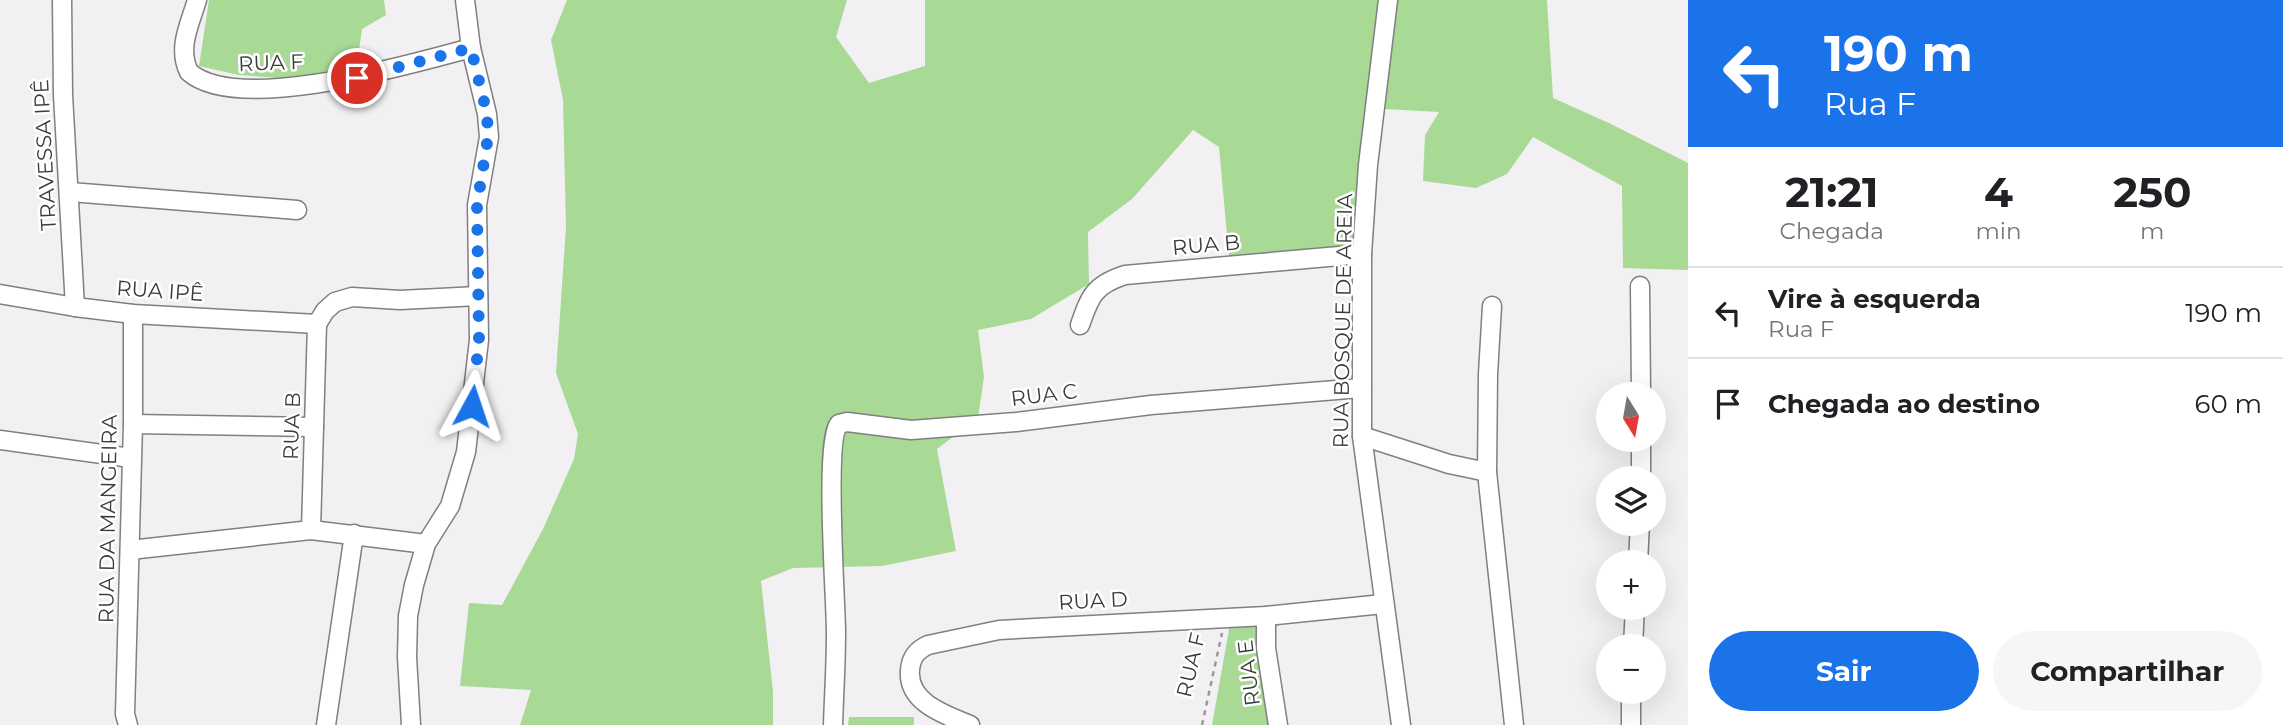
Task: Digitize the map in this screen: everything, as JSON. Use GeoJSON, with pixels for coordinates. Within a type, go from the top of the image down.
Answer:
{"type":"FeatureCollection","features":[{"type":"Feature","properties":{"kind":"street","name":"TRAVESSA IPÊ"},"geometry":{"type":"LineString","coordinates":[[62,0],[63,95],[75,307]]}},
{"type":"Feature","properties":{"kind":"street","name":"RUA F"},"geometry":{"type":"LineString","coordinates":[[197,0],[183,54],[189,72],[209,85],[249,88],[338,81],[375,74],[471,48]]}},
{"type":"Feature","properties":{"kind":"street"},"geometry":{"type":"LineString","coordinates":[[411,725],[407,632],[414,585],[426,544],[450,506],[466,452],[479,340],[477,205],[488,137],[485,102],[471,48],[465,0]]}},
{"type":"Feature","properties":{"kind":"street","name":"RUA BOSQUE DE AREIA"},"geometry":{"type":"LineString","coordinates":[[1388,0],[1368,165],[1362,254],[1361,388],[1362,436],[1401,725]]}},
{"type":"Feature","properties":{"kind":"street"},"geometry":{"type":"LineString","coordinates":[[69,192],[297,210]]}},
{"type":"Feature","properties":{"kind":"street","name":"RUA B"},"geometry":{"type":"LineString","coordinates":[[1080,325],[1092,294],[1100,285],[1125,275],[1362,254]]}},
{"type":"Feature","properties":{"kind":"street"},"geometry":{"type":"LineString","coordinates":[[1640,286],[1641,382]]}},
{"type":"Feature","properties":{"kind":"street","name":"RUA IPÊ"},"geometry":{"type":"LineString","coordinates":[[0,294],[133,314],[317,324]]}},
{"type":"Feature","properties":{"kind":"street"},"geometry":{"type":"LineString","coordinates":[[317,324],[335,302],[352,297],[400,300],[478,296]]}},
{"type":"Feature","properties":{"kind":"street"},"geometry":{"type":"LineString","coordinates":[[1492,306],[1487,472],[1514,725]]}},
{"type":"Feature","properties":{"kind":"street","name":"RUA DA MANGEIRA"},"geometry":{"type":"LineString","coordinates":[[128,725],[125,714],[133,424],[133,314]]}},
{"type":"Feature","properties":{"kind":"street","name":"RUA B"},"geometry":{"type":"LineString","coordinates":[[312,530],[317,324]]}},
{"type":"Feature","properties":{"kind":"street","name":"RUA C"},"geometry":{"type":"LineString","coordinates":[[833,725],[836,633],[831,482],[836,426],[843,422],[911,430],[1016,422],[1151,405],[1361,388]]}},
{"type":"Feature","properties":{"kind":"street"},"geometry":{"type":"LineString","coordinates":[[133,424],[314,427]]}},
{"type":"Feature","properties":{"kind":"street"},"geometry":{"type":"LineString","coordinates":[[1362,436],[1449,464],[1487,472]]}},
{"type":"Feature","properties":{"kind":"street"},"geometry":{"type":"LineString","coordinates":[[0,440],[131,458]]}},
{"type":"Feature","properties":{"kind":"street"},"geometry":{"type":"LineString","coordinates":[[130,550],[312,530],[426,544]]}},
{"type":"Feature","properties":{"kind":"street"},"geometry":{"type":"LineString","coordinates":[[326,725],[354,534]]}},
{"type":"Feature","properties":{"kind":"street","name":"RUA D"},"geometry":{"type":"LineString","coordinates":[[970,725],[937,711],[915,692],[910,673],[914,654],[920,649],[999,630],[1266,616],[1383,604]]}},
{"type":"Feature","properties":{"kind":"street","name":"RUA E"},"geometry":{"type":"LineString","coordinates":[[1266,616],[1266,648],[1278,725]]}},
{"type":"Feature","properties":{"kind":"street"},"geometry":{"type":"LineString","coordinates":[[1631,704],[1631,725]]}},
{"type":"Feature","properties":{"kind":"path","name":"RUA F"},"geometry":{"type":"LineString","coordinates":[[1202,725],[1226,616]]}},
{"type":"Feature","properties":{"kind":"green space"},"geometry":{"type":"Polygon","coordinates":[[[209,0],[384,0],[386,15],[362,29],[357,64],[291,79],[239,75],[199,66],[209,0]]]}},
{"type":"Feature","properties":{"kind":"green space"},"geometry":{"type":"Polygon","coordinates":[[[567,0],[847,0],[836,37],[869,83],[925,66],[925,0],[1547,0],[1553,98],[1688,163],[1688,270],[1623,268],[1622,186],[1533,137],[1507,174],[1476,188],[1423,181],[1425,135],[1439,112],[1366,108],[1359,166],[1356,247],[1229,257],[1219,147],[1193,130],[1132,199],[1088,232],[1089,284],[1031,319],[978,330],[984,377],[978,418],[937,449],[956,551],[882,566],[793,568],[761,581],[773,691],[773,725],[520,725],[531,690],[460,686],[469,603],[502,605],[543,529],[574,459],[578,434],[556,373],[566,227],[563,100],[551,40],[567,0]]]}},
{"type":"Feature","properties":{"kind":"green space"},"geometry":{"type":"Polygon","coordinates":[[[1230,624],[1257,625],[1271,725],[1212,725],[1230,624]]]}},
{"type":"Feature","properties":{"kind":"green space"},"geometry":{"type":"Polygon","coordinates":[[[849,717],[914,717],[914,725],[848,725],[849,717]]]}},
{"type":"Feature","properties":{"kind":"route"},"geometry":{"type":"LineString","coordinates":[[357,78],[471,48],[483,91],[488,137],[477,205],[479,340],[472,406]]}}]}
